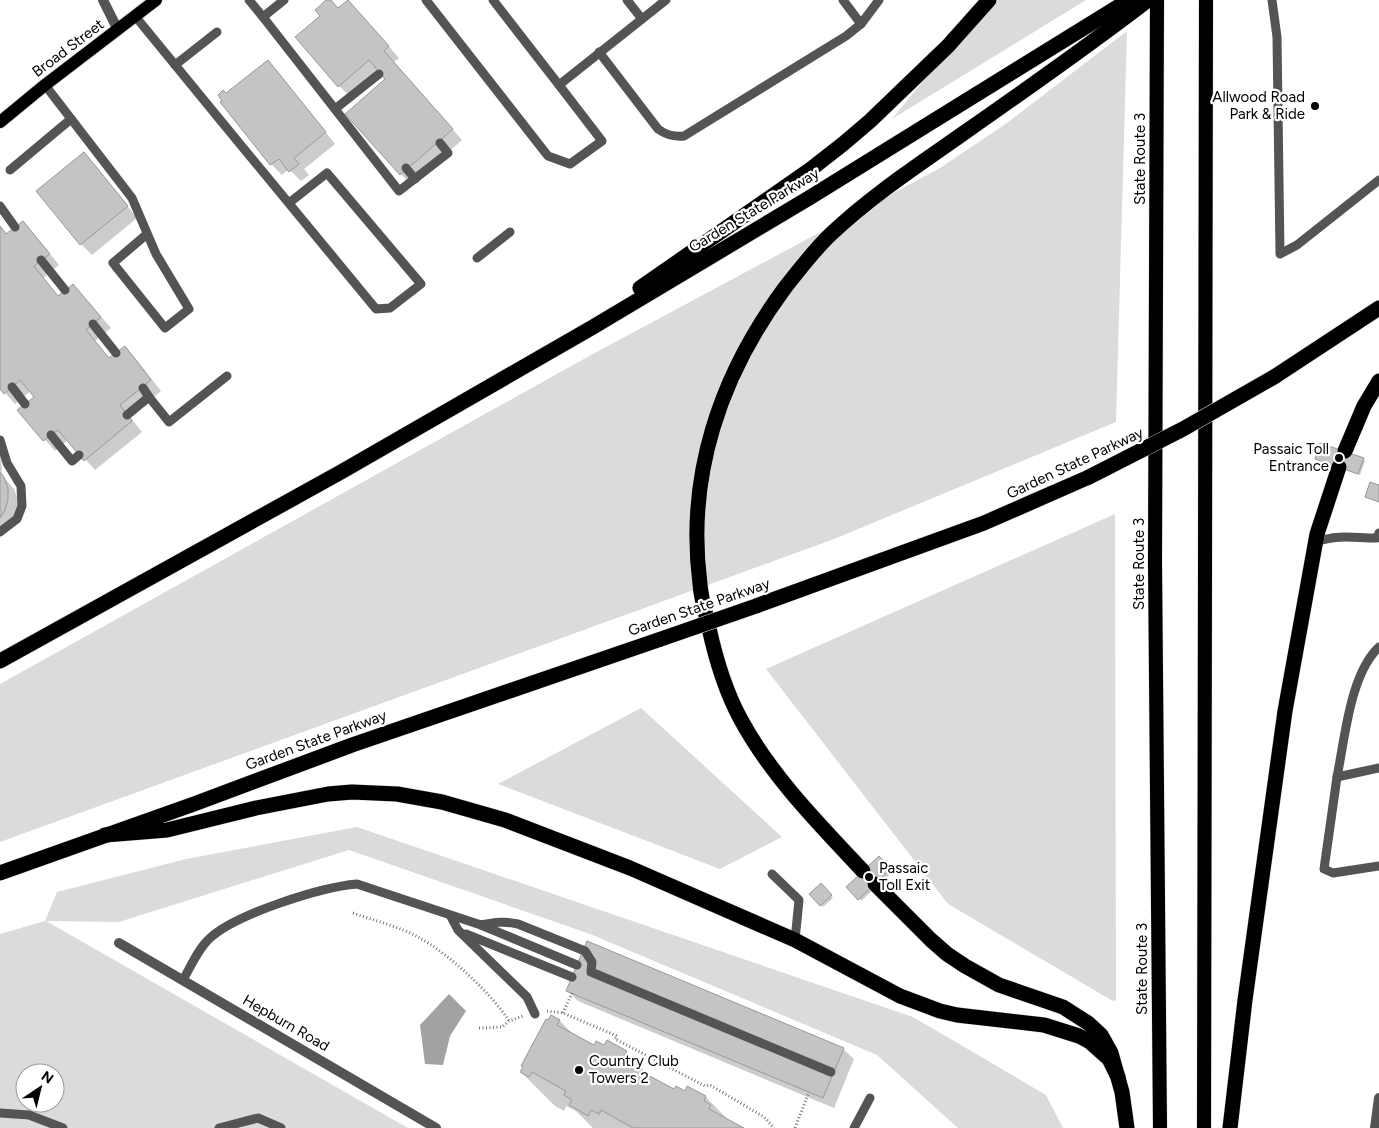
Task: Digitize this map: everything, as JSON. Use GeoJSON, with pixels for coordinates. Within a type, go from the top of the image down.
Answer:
{"type":"FeatureCollection","features":[{"type":"Feature","properties":{"kind":"highway"},"geometry":{"type":"LineString","coordinates":[[547,354],[811,169],[843,144],[870,121],[948,46],[989,0]]}},
{"type":"Feature","properties":{"kind":"highway","name":"Garden State Parkway"},"geometry":{"type":"LineString","coordinates":[[0,662],[341,472],[547,354],[809,198],[1129,0]]}},
{"type":"Feature","properties":{"kind":"highway"},"geometry":{"type":"LineString","coordinates":[[864,871],[819,825],[787,787],[754,741],[740,718],[717,662],[700,585],[697,519],[699,490],[717,415],[734,369],[762,319],[799,269],[828,237],[846,220],[903,176],[1087,48],[1148,0]]}},
{"type":"Feature","properties":{"kind":"highway","name":"State Route 3"},"geometry":{"type":"LineString","coordinates":[[1156,0],[1155,524],[1160,1128]]}},
{"type":"Feature","properties":{"kind":"highway"},"geometry":{"type":"LineString","coordinates":[[1204,1128],[1206,49],[1208,5]]}},
{"type":"Feature","properties":{"kind":"highway"},"geometry":{"type":"LineString","coordinates":[[1295,364],[1379,298]]}},
{"type":"Feature","properties":{"kind":"highway","name":"Garden State Parkway"},"geometry":{"type":"LineString","coordinates":[[0,873],[352,745],[756,606],[977,526],[1089,477],[1183,430],[1295,364],[1379,308]]}},
{"type":"Feature","properties":{"kind":"highway"},"geometry":{"type":"LineString","coordinates":[[1345,451],[1364,406],[1379,381]]}},
{"type":"Feature","properties":{"kind":"highway"},"geometry":{"type":"LineString","coordinates":[[1230,1128],[1245,1000],[1285,711],[1315,542],[1339,467]]}},
{"type":"Feature","properties":{"kind":"highway"},"geometry":{"type":"LineString","coordinates":[[105,835],[167,830],[256,808],[328,794],[352,792],[397,794],[442,802],[505,820],[630,868],[795,940],[900,996],[940,1011],[957,1015],[1044,1025],[1079,1036],[1100,1050],[1109,1059],[1118,1077]]}},
{"type":"Feature","properties":{"kind":"highway"},"geometry":{"type":"LineString","coordinates":[[875,884],[926,934],[948,954],[965,966],[999,985],[1063,1007],[1088,1023],[1112,1053],[1125,1109],[1127,1128]]}},
{"type":"Feature","properties":{"kind":"main road","name":"Broad Street"},"geometry":{"type":"LineString","coordinates":[[0,122],[156,0]]}},
{"type":"Feature","properties":{"kind":"street"},"geometry":{"type":"LineString","coordinates":[[103,0],[118,30]]}},
{"type":"Feature","properties":{"kind":"street","name":"Hepburn Road"},"geometry":{"type":"LineString","coordinates":[[120,943],[436,1128]]}},
{"type":"Feature","properties":{"kind":"street"},"geometry":{"type":"LineString","coordinates":[[1376,1128],[1379,1098]]}},
{"type":"Feature","properties":{"kind":"lane"},"geometry":{"type":"LineString","coordinates":[[249,0],[399,191],[448,153],[440,142]]}},
{"type":"Feature","properties":{"kind":"lane"},"geometry":{"type":"LineString","coordinates":[[263,17],[284,0]]}},
{"type":"Feature","properties":{"kind":"lane"},"geometry":{"type":"LineString","coordinates":[[426,0],[548,156],[570,164],[602,142],[493,0]]}},
{"type":"Feature","properties":{"kind":"lane"},"geometry":{"type":"LineString","coordinates":[[627,0],[642,19]]}},
{"type":"Feature","properties":{"kind":"lane"},"geometry":{"type":"LineString","coordinates":[[559,85],[666,0]]}},
{"type":"Feature","properties":{"kind":"lane"},"geometry":{"type":"LineString","coordinates":[[842,0],[862,24]]}},
{"type":"Feature","properties":{"kind":"lane"},"geometry":{"type":"LineString","coordinates":[[599,52],[658,129],[674,137],[684,136],[846,36],[862,24],[879,0]]}},
{"type":"Feature","properties":{"kind":"lane"},"geometry":{"type":"LineString","coordinates":[[1272,0],[1278,37],[1280,254],[1297,245],[1379,180]]}},
{"type":"Feature","properties":{"kind":"lane"},"geometry":{"type":"LineString","coordinates":[[135,16],[175,65],[289,203],[376,308],[390,308],[421,284],[327,173],[289,203]]}},
{"type":"Feature","properties":{"kind":"lane"},"geometry":{"type":"LineString","coordinates":[[175,65],[217,32]]}},
{"type":"Feature","properties":{"kind":"lane"},"geometry":{"type":"LineString","coordinates":[[335,109],[380,74]]}},
{"type":"Feature","properties":{"kind":"lane"},"geometry":{"type":"LineString","coordinates":[[45,85],[132,198],[156,254],[189,309],[165,328],[113,263],[147,234]]}},
{"type":"Feature","properties":{"kind":"lane"},"geometry":{"type":"LineString","coordinates":[[10,170],[71,119]]}},
{"type":"Feature","properties":{"kind":"lane"},"geometry":{"type":"LineString","coordinates":[[406,168],[415,179]]}},
{"type":"Feature","properties":{"kind":"lane"},"geometry":{"type":"LineString","coordinates":[[0,206],[15,227]]}},
{"type":"Feature","properties":{"kind":"lane"},"geometry":{"type":"LineString","coordinates":[[477,258],[510,232]]}},
{"type":"Feature","properties":{"kind":"lane"},"geometry":{"type":"LineString","coordinates":[[42,260],[65,290]]}},
{"type":"Feature","properties":{"kind":"lane"},"geometry":{"type":"LineString","coordinates":[[93,324],[116,353]]}},
{"type":"Feature","properties":{"kind":"lane"},"geometry":{"type":"LineString","coordinates":[[142,388],[169,422],[227,376]]}},
{"type":"Feature","properties":{"kind":"lane"},"geometry":{"type":"LineString","coordinates":[[12,387],[25,404]]}},
{"type":"Feature","properties":{"kind":"lane"},"geometry":{"type":"LineString","coordinates":[[127,415],[149,397]]}},
{"type":"Feature","properties":{"kind":"lane"},"geometry":{"type":"LineString","coordinates":[[51,435],[72,461],[79,455]]}},
{"type":"Feature","properties":{"kind":"lane"},"geometry":{"type":"LineString","coordinates":[[0,440],[8,463],[21,486],[22,506],[17,519],[0,532]]}},
{"type":"Feature","properties":{"kind":"lane"},"geometry":{"type":"LineString","coordinates":[[1315,542],[1331,537],[1377,538],[1379,533]]}},
{"type":"Feature","properties":{"kind":"lane"},"geometry":{"type":"LineString","coordinates":[[1379,647],[1373,652],[1357,682],[1352,702],[1337,777],[1324,869],[1333,873],[1379,866]]}},
{"type":"Feature","properties":{"kind":"lane"},"geometry":{"type":"LineString","coordinates":[[1337,777],[1379,768]]}},
{"type":"Feature","properties":{"kind":"lane"},"geometry":{"type":"LineString","coordinates":[[772,874],[800,900],[795,940]]}},
{"type":"Feature","properties":{"kind":"lane"},"geometry":{"type":"LineString","coordinates":[[183,980],[209,939],[230,923],[265,909],[342,885],[357,884],[481,925],[577,965]]}},
{"type":"Feature","properties":{"kind":"lane"},"geometry":{"type":"LineString","coordinates":[[450,915],[458,930],[527,997],[535,1014]]}},
{"type":"Feature","properties":{"kind":"lane"},"geometry":{"type":"LineString","coordinates":[[481,925],[494,922],[518,924],[585,951],[592,962],[591,972],[831,1072]]}},
{"type":"Feature","properties":{"kind":"lane"},"geometry":{"type":"LineString","coordinates":[[458,930],[572,978]]}},
{"type":"Feature","properties":{"kind":"lane"},"geometry":{"type":"LineString","coordinates":[[854,1128],[870,1098]]}},
{"type":"Feature","properties":{"kind":"lane"},"geometry":{"type":"LineString","coordinates":[[0,1113],[29,1115],[63,1128]]}},
{"type":"Feature","properties":{"kind":"lane"},"geometry":{"type":"LineString","coordinates":[[219,1128],[258,1118],[281,1128]]}},
{"type":"Feature","properties":{"kind":"path"},"geometry":{"type":"LineString","coordinates":[[353,913],[407,932],[435,948],[485,991],[509,1021]]}},
{"type":"Feature","properties":{"kind":"path"},"geometry":{"type":"LineString","coordinates":[[563,1014],[572,993]]}},
{"type":"Feature","properties":{"kind":"path"},"geometry":{"type":"LineString","coordinates":[[479,1028],[502,1026],[509,1021],[548,1011],[563,1014],[606,1030],[617,1036],[615,1039],[705,1086],[710,1085],[764,1117],[774,1128]]}},
{"type":"Feature","properties":{"kind":"path"},"geometry":{"type":"LineString","coordinates":[[795,1128],[809,1092]]}},
{"type":"Feature","properties":{"kind":"shaded area"},"geometry":{"type":"Polygon","coordinates":[[[998,0],[1086,0],[892,119],[923,81],[962,42],[998,0]]]}},
{"type":"Feature","properties":{"kind":"shaded area"},"geometry":{"type":"Polygon","coordinates":[[[1127,31],[1116,422],[834,539],[0,842],[0,684],[591,355],[940,168],[1007,123],[1127,31]]]}},
{"type":"Feature","properties":{"kind":"shaded area"},"geometry":{"type":"Polygon","coordinates":[[[1115,514],[1116,1001],[1111,1000],[948,904],[766,669],[1115,514]]]}},
{"type":"Feature","properties":{"kind":"shaded area"},"geometry":{"type":"Polygon","coordinates":[[[641,708],[782,837],[720,869],[498,784],[641,708]]]}},
{"type":"Feature","properties":{"kind":"shaded area"},"geometry":{"type":"Polygon","coordinates":[[[357,827],[913,1017],[1046,1095],[1063,1128],[958,1128],[877,1055],[590,934],[349,850],[119,922],[46,921],[408,1128],[0,1128],[0,934],[45,921],[57,892],[186,859],[357,827]]]}},
{"type":"Feature","properties":{"kind":"shaded area"},"geometry":{"type":"Polygon","coordinates":[[[449,994],[466,1011],[450,1036],[443,1065],[425,1064],[420,1025],[449,994]]]}},
{"type":"Feature","properties":{"kind":"building"},"geometry":{"type":"Polygon","coordinates":[[[326,0],[331,0],[338,8],[348,0],[389,46],[384,51],[453,129],[400,175],[345,114],[385,79],[369,60],[338,87],[295,37],[320,16],[315,10],[326,0]]]}},
{"type":"Feature","properties":{"kind":"building"},"geometry":{"type":"Polygon","coordinates":[[[268,60],[326,132],[294,158],[299,164],[289,172],[279,159],[270,165],[220,102],[222,101],[218,95],[223,90],[226,93],[268,60]]]}},
{"type":"Feature","properties":{"kind":"building"},"geometry":{"type":"Polygon","coordinates":[[[84,152],[128,206],[80,245],[36,191],[84,152]]]}},
{"type":"Feature","properties":{"kind":"building"},"geometry":{"type":"Polygon","coordinates":[[[23,221],[50,254],[34,266],[58,296],[73,284],[101,317],[86,330],[109,358],[125,346],[151,380],[120,405],[132,421],[84,461],[58,430],[43,441],[17,410],[34,397],[20,380],[4,394],[0,389],[0,226],[6,234],[23,221]]]}},
{"type":"Feature","properties":{"kind":"building","name":"Passaic Toll Entrance"},"geometry":{"type":"Polygon","coordinates":[[[1320,443],[1364,458],[1358,474],[1315,459],[1320,443]]]}},
{"type":"Feature","properties":{"kind":"building"},"geometry":{"type":"Polygon","coordinates":[[[0,472],[8,488],[8,499],[5,510],[0,518],[0,472]]]}},
{"type":"Feature","properties":{"kind":"building"},"geometry":{"type":"Polygon","coordinates":[[[1370,482],[1379,485],[1379,502],[1365,497],[1370,482]]]}},
{"type":"Feature","properties":{"kind":"building","name":"Passaic Toll Exit"},"geometry":{"type":"Polygon","coordinates":[[[879,856],[891,869],[858,900],[846,887],[879,856]]]}},
{"type":"Feature","properties":{"kind":"building"},"geometry":{"type":"Polygon","coordinates":[[[821,883],[832,895],[820,906],[809,894],[821,883]]]}},
{"type":"Feature","properties":{"kind":"building"},"geometry":{"type":"Polygon","coordinates":[[[587,941],[844,1048],[823,1098],[566,991],[587,941]]]}},
{"type":"Feature","properties":{"kind":"building","name":"Country Club Towers 2"},"geometry":{"type":"Polygon","coordinates":[[[551,1015],[560,1020],[557,1025],[594,1045],[596,1041],[604,1045],[607,1040],[627,1051],[624,1056],[632,1060],[629,1065],[674,1089],[676,1086],[685,1091],[687,1086],[706,1096],[704,1101],[711,1105],[709,1109],[744,1128],[633,1128],[601,1110],[599,1114],[591,1110],[588,1116],[569,1105],[572,1100],[564,1095],[566,1091],[532,1072],[529,1077],[520,1072],[523,1067],[521,1066],[546,1019],[548,1020],[551,1015]]]}},
{"type":"Feature","properties":{"kind":"place","name":"Allwood Road Park & Ride"},"geometry":{"type":"Point","coordinates":[1315,106]}},
{"type":"Feature","properties":{"kind":"place","name":"Passaic Toll Entrance"},"geometry":{"type":"Point","coordinates":[1339,458]}},
{"type":"Feature","properties":{"kind":"place","name":"Passaic Toll Exit"},"geometry":{"type":"Point","coordinates":[869,877]}},
{"type":"Feature","properties":{"kind":"place","name":"Country Club Towers 2"},"geometry":{"type":"Point","coordinates":[579,1070]}}]}
